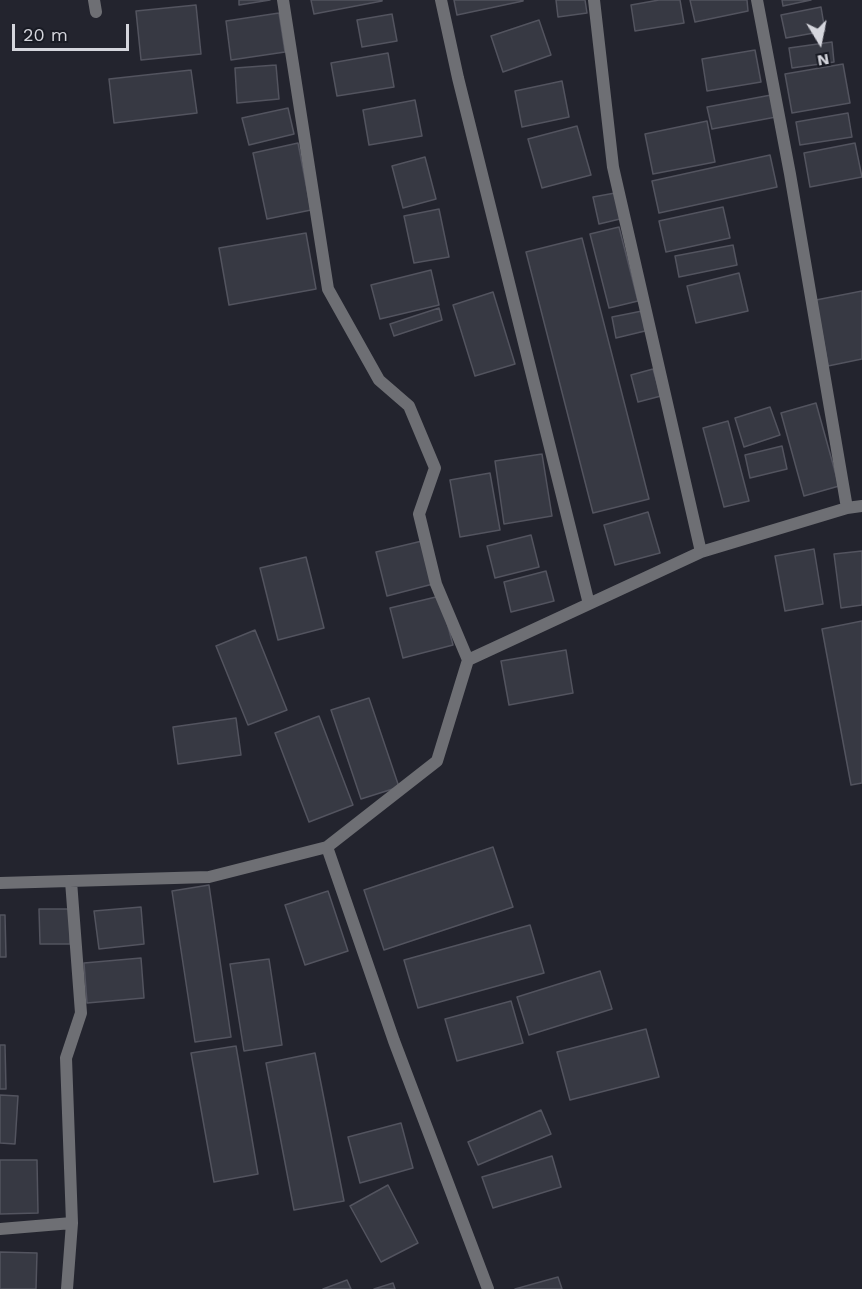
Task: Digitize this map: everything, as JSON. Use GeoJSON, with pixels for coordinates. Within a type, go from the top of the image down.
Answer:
{"type":"FeatureCollection","features":[{"type":"Feature","properties":{"kind":"street"},"geometry":{"type":"LineString","coordinates":[[0,883],[209,878],[327,847],[437,761],[468,660],[436,584],[419,514],[435,468],[409,406],[379,380],[328,289],[282,0]]}},
{"type":"Feature","properties":{"kind":"street"},"geometry":{"type":"LineString","coordinates":[[441,0],[458,78],[589,604]]}},
{"type":"Feature","properties":{"kind":"street"},"geometry":{"type":"LineString","coordinates":[[594,0],[613,167],[701,552]]}},
{"type":"Feature","properties":{"kind":"street"},"geometry":{"type":"LineString","coordinates":[[757,0],[790,174],[847,508]]}},
{"type":"Feature","properties":{"kind":"street"},"geometry":{"type":"LineString","coordinates":[[468,660],[701,552],[847,508],[862,506]]}},
{"type":"Feature","properties":{"kind":"street"},"geometry":{"type":"LineString","coordinates":[[327,847],[394,1041],[488,1289]]}},
{"type":"Feature","properties":{"kind":"street"},"geometry":{"type":"LineString","coordinates":[[67,1289],[72,1223],[66,1058],[81,1013],[71,881]]}},
{"type":"Feature","properties":{"kind":"street"},"geometry":{"type":"LineString","coordinates":[[0,1229],[72,1223]]}},
{"type":"Feature","properties":{"kind":"building"},"geometry":{"type":"Polygon","coordinates":[[[239,0],[270,0],[239,5],[239,0]]]}},
{"type":"Feature","properties":{"kind":"building"},"geometry":{"type":"Polygon","coordinates":[[[311,0],[382,0],[382,1],[314,14],[311,0]]]}},
{"type":"Feature","properties":{"kind":"building"},"geometry":{"type":"Polygon","coordinates":[[[454,0],[523,0],[523,1],[457,15],[454,0]]]}},
{"type":"Feature","properties":{"kind":"building"},"geometry":{"type":"Polygon","coordinates":[[[556,0],[585,0],[587,13],[558,17],[556,0]]]}},
{"type":"Feature","properties":{"kind":"building"},"geometry":{"type":"Polygon","coordinates":[[[659,0],[680,0],[684,23],[635,31],[631,5],[659,0]]]}},
{"type":"Feature","properties":{"kind":"building"},"geometry":{"type":"Polygon","coordinates":[[[690,0],[747,0],[748,11],[695,22],[690,0]]]}},
{"type":"Feature","properties":{"kind":"building"},"geometry":{"type":"Polygon","coordinates":[[[782,0],[811,0],[783,6],[782,0]]]}},
{"type":"Feature","properties":{"kind":"building"},"geometry":{"type":"Polygon","coordinates":[[[196,5],[201,54],[141,60],[136,11],[196,5]]]}},
{"type":"Feature","properties":{"kind":"building"},"geometry":{"type":"Polygon","coordinates":[[[821,7],[825,31],[786,38],[781,15],[821,7]]]}},
{"type":"Feature","properties":{"kind":"building"},"geometry":{"type":"Polygon","coordinates":[[[279,13],[285,52],[231,60],[226,21],[279,13]]]}},
{"type":"Feature","properties":{"kind":"building"},"geometry":{"type":"Polygon","coordinates":[[[392,14],[397,41],[362,47],[357,20],[392,14]]]}},
{"type":"Feature","properties":{"kind":"building"},"geometry":{"type":"Polygon","coordinates":[[[539,20],[551,55],[503,72],[491,36],[539,20]]]}},
{"type":"Feature","properties":{"kind":"building"},"geometry":{"type":"Polygon","coordinates":[[[832,42],[834,62],[792,68],[789,48],[832,42]]]}},
{"type":"Feature","properties":{"kind":"building"},"geometry":{"type":"Polygon","coordinates":[[[755,50],[761,82],[707,91],[702,59],[755,50]]]}},
{"type":"Feature","properties":{"kind":"building"},"geometry":{"type":"Polygon","coordinates":[[[388,53],[394,87],[337,96],[331,63],[388,53]]]}},
{"type":"Feature","properties":{"kind":"building"},"geometry":{"type":"Polygon","coordinates":[[[843,64],[850,103],[792,113],[785,74],[843,64]]]}},
{"type":"Feature","properties":{"kind":"building"},"geometry":{"type":"Polygon","coordinates":[[[276,65],[279,99],[237,103],[235,68],[276,65]]]}},
{"type":"Feature","properties":{"kind":"building"},"geometry":{"type":"Polygon","coordinates":[[[191,70],[197,113],[114,123],[109,79],[191,70]]]}},
{"type":"Feature","properties":{"kind":"building"},"geometry":{"type":"Polygon","coordinates":[[[562,81],[569,117],[522,127],[515,91],[562,81]]]}},
{"type":"Feature","properties":{"kind":"building"},"geometry":{"type":"Polygon","coordinates":[[[771,95],[776,117],[712,129],[707,107],[771,95]]]}},
{"type":"Feature","properties":{"kind":"building"},"geometry":{"type":"Polygon","coordinates":[[[415,100],[422,136],[369,145],[363,110],[415,100]]]}},
{"type":"Feature","properties":{"kind":"building"},"geometry":{"type":"Polygon","coordinates":[[[288,108],[294,134],[249,145],[242,118],[288,108]]]}},
{"type":"Feature","properties":{"kind":"building"},"geometry":{"type":"Polygon","coordinates":[[[848,113],[852,137],[800,145],[796,122],[848,113]]]}},
{"type":"Feature","properties":{"kind":"building"},"geometry":{"type":"Polygon","coordinates":[[[707,121],[715,162],[653,174],[645,134],[707,121]]]}},
{"type":"Feature","properties":{"kind":"building"},"geometry":{"type":"Polygon","coordinates":[[[577,126],[591,175],[542,188],[528,139],[577,126]]]}},
{"type":"Feature","properties":{"kind":"building"},"geometry":{"type":"Polygon","coordinates":[[[298,143],[311,210],[267,219],[253,153],[298,143]]]}},
{"type":"Feature","properties":{"kind":"building"},"geometry":{"type":"Polygon","coordinates":[[[855,143],[862,177],[810,187],[804,153],[855,143]]]}},
{"type":"Feature","properties":{"kind":"building"},"geometry":{"type":"Polygon","coordinates":[[[770,155],[777,187],[659,213],[652,181],[770,155]]]}},
{"type":"Feature","properties":{"kind":"building"},"geometry":{"type":"Polygon","coordinates":[[[425,157],[436,199],[403,208],[392,166],[425,157]]]}},
{"type":"Feature","properties":{"kind":"building"},"geometry":{"type":"Polygon","coordinates":[[[615,193],[620,219],[599,224],[593,197],[615,193]]]}},
{"type":"Feature","properties":{"kind":"building"},"geometry":{"type":"Polygon","coordinates":[[[723,207],[730,238],[666,252],[659,221],[723,207]]]}},
{"type":"Feature","properties":{"kind":"building"},"geometry":{"type":"Polygon","coordinates":[[[439,209],[449,257],[414,263],[404,216],[439,209]]]}},
{"type":"Feature","properties":{"kind":"building"},"geometry":{"type":"Polygon","coordinates":[[[619,227],[638,301],[609,308],[590,234],[619,227]]]}},
{"type":"Feature","properties":{"kind":"building"},"geometry":{"type":"Polygon","coordinates":[[[306,233],[316,289],[229,305],[219,248],[306,233]]]}},
{"type":"Feature","properties":{"kind":"building"},"geometry":{"type":"Polygon","coordinates":[[[582,238],[649,499],[593,513],[526,252],[582,238]]]}},
{"type":"Feature","properties":{"kind":"building"},"geometry":{"type":"Polygon","coordinates":[[[733,245],[737,265],[679,277],[675,256],[733,245]]]}},
{"type":"Feature","properties":{"kind":"building"},"geometry":{"type":"Polygon","coordinates":[[[431,270],[439,305],[380,319],[371,285],[431,270]]]}},
{"type":"Feature","properties":{"kind":"building"},"geometry":{"type":"Polygon","coordinates":[[[739,273],[748,311],[696,323],[687,286],[739,273]]]}},
{"type":"Feature","properties":{"kind":"building"},"geometry":{"type":"Polygon","coordinates":[[[862,291],[862,359],[828,366],[816,300],[862,291]]]}},
{"type":"Feature","properties":{"kind":"building"},"geometry":{"type":"Polygon","coordinates":[[[493,292],[515,364],[475,376],[453,305],[493,292]]]}},
{"type":"Feature","properties":{"kind":"building"},"geometry":{"type":"Polygon","coordinates":[[[439,308],[442,320],[394,336],[390,324],[439,308]]]}},
{"type":"Feature","properties":{"kind":"building"},"geometry":{"type":"Polygon","coordinates":[[[642,311],[645,331],[616,338],[612,317],[642,311]]]}},
{"type":"Feature","properties":{"kind":"building"},"geometry":{"type":"Polygon","coordinates":[[[653,369],[661,396],[638,402],[631,375],[653,369]]]}},
{"type":"Feature","properties":{"kind":"building"},"geometry":{"type":"Polygon","coordinates":[[[816,403],[839,486],[804,496],[781,413],[816,403]]]}},
{"type":"Feature","properties":{"kind":"building"},"geometry":{"type":"Polygon","coordinates":[[[770,407],[780,435],[744,447],[735,418],[770,407]]]}},
{"type":"Feature","properties":{"kind":"building"},"geometry":{"type":"Polygon","coordinates":[[[728,421],[749,501],[724,507],[703,428],[728,421]]]}},
{"type":"Feature","properties":{"kind":"building"},"geometry":{"type":"Polygon","coordinates":[[[782,446],[787,469],[750,478],[745,455],[782,446]]]}},
{"type":"Feature","properties":{"kind":"building"},"geometry":{"type":"Polygon","coordinates":[[[542,454],[552,516],[504,524],[495,461],[542,454]]]}},
{"type":"Feature","properties":{"kind":"building"},"geometry":{"type":"Polygon","coordinates":[[[490,473],[500,530],[460,537],[450,480],[490,473]]]}},
{"type":"Feature","properties":{"kind":"building"},"geometry":{"type":"Polygon","coordinates":[[[648,512],[660,553],[615,565],[604,525],[648,512]]]}},
{"type":"Feature","properties":{"kind":"building"},"geometry":{"type":"Polygon","coordinates":[[[531,535],[539,567],[495,578],[487,546],[531,535]]]}},
{"type":"Feature","properties":{"kind":"building"},"geometry":{"type":"Polygon","coordinates":[[[422,541],[433,584],[387,596],[376,552],[422,541]]]}},
{"type":"Feature","properties":{"kind":"building"},"geometry":{"type":"Polygon","coordinates":[[[814,549],[823,604],[785,611],[775,556],[814,549]]]}},
{"type":"Feature","properties":{"kind":"building"},"geometry":{"type":"Polygon","coordinates":[[[862,551],[862,605],[841,608],[834,554],[862,551]]]}},
{"type":"Feature","properties":{"kind":"building"},"geometry":{"type":"Polygon","coordinates":[[[306,557],[324,628],[278,640],[260,568],[306,557]]]}},
{"type":"Feature","properties":{"kind":"building"},"geometry":{"type":"Polygon","coordinates":[[[546,571],[554,601],[511,612],[504,582],[546,571]]]}},
{"type":"Feature","properties":{"kind":"building"},"geometry":{"type":"Polygon","coordinates":[[[440,596],[453,645],[403,658],[390,608],[440,596]]]}},
{"type":"Feature","properties":{"kind":"building"},"geometry":{"type":"Polygon","coordinates":[[[862,621],[862,783],[851,785],[822,629],[862,621]]]}},
{"type":"Feature","properties":{"kind":"building"},"geometry":{"type":"Polygon","coordinates":[[[255,630],[287,710],[248,725],[216,646],[255,630]]]}},
{"type":"Feature","properties":{"kind":"building"},"geometry":{"type":"Polygon","coordinates":[[[566,650],[573,693],[509,705],[501,661],[566,650]]]}},
{"type":"Feature","properties":{"kind":"building"},"geometry":{"type":"Polygon","coordinates":[[[369,698],[399,787],[361,799],[331,710],[369,698]]]}},
{"type":"Feature","properties":{"kind":"building"},"geometry":{"type":"Polygon","coordinates":[[[319,716],[353,805],[309,822],[275,733],[319,716]]]}},
{"type":"Feature","properties":{"kind":"building"},"geometry":{"type":"Polygon","coordinates":[[[236,718],[241,755],[178,764],[173,727],[236,718]]]}},
{"type":"Feature","properties":{"kind":"building"},"geometry":{"type":"Polygon","coordinates":[[[493,847],[513,907],[384,950],[364,890],[493,847]]]}},
{"type":"Feature","properties":{"kind":"building"},"geometry":{"type":"Polygon","coordinates":[[[209,885],[231,1037],[195,1042],[172,891],[209,885]]]}},
{"type":"Feature","properties":{"kind":"building"},"geometry":{"type":"Polygon","coordinates":[[[328,891],[348,951],[305,965],[285,905],[328,891]]]}},
{"type":"Feature","properties":{"kind":"building"},"geometry":{"type":"Polygon","coordinates":[[[141,907],[144,944],[99,949],[94,911],[141,907]]]}},
{"type":"Feature","properties":{"kind":"building"},"geometry":{"type":"Polygon","coordinates":[[[39,909],[70,909],[70,944],[40,944],[39,909]]]}},
{"type":"Feature","properties":{"kind":"building"},"geometry":{"type":"Polygon","coordinates":[[[0,915],[5,915],[6,957],[0,957],[0,915]]]}},
{"type":"Feature","properties":{"kind":"building"},"geometry":{"type":"Polygon","coordinates":[[[530,925],[544,973],[418,1008],[404,960],[530,925]]]}},
{"type":"Feature","properties":{"kind":"building"},"geometry":{"type":"Polygon","coordinates":[[[141,958],[144,998],[87,1003],[84,963],[141,958]]]}},
{"type":"Feature","properties":{"kind":"building"},"geometry":{"type":"Polygon","coordinates":[[[269,959],[282,1045],[244,1051],[230,964],[269,959]]]}},
{"type":"Feature","properties":{"kind":"building"},"geometry":{"type":"Polygon","coordinates":[[[600,971],[612,1009],[529,1035],[517,997],[600,971]]]}},
{"type":"Feature","properties":{"kind":"building"},"geometry":{"type":"Polygon","coordinates":[[[511,1001],[523,1043],[457,1061],[445,1019],[511,1001]]]}},
{"type":"Feature","properties":{"kind":"building"},"geometry":{"type":"Polygon","coordinates":[[[646,1029],[659,1077],[570,1100],[557,1052],[646,1029]]]}},
{"type":"Feature","properties":{"kind":"building"},"geometry":{"type":"Polygon","coordinates":[[[0,1045],[5,1045],[6,1089],[0,1089],[0,1045]]]}},
{"type":"Feature","properties":{"kind":"building"},"geometry":{"type":"Polygon","coordinates":[[[236,1046],[258,1174],[214,1182],[191,1053],[236,1046]]]}},
{"type":"Feature","properties":{"kind":"building"},"geometry":{"type":"Polygon","coordinates":[[[315,1053],[344,1201],[294,1210],[266,1063],[315,1053]]]}},
{"type":"Feature","properties":{"kind":"building"},"geometry":{"type":"Polygon","coordinates":[[[0,1095],[18,1096],[15,1144],[0,1143],[0,1095]]]}},
{"type":"Feature","properties":{"kind":"building"},"geometry":{"type":"Polygon","coordinates":[[[541,1110],[551,1134],[478,1165],[468,1142],[541,1110]]]}},
{"type":"Feature","properties":{"kind":"building"},"geometry":{"type":"Polygon","coordinates":[[[401,1123],[413,1168],[360,1183],[348,1137],[401,1123]]]}},
{"type":"Feature","properties":{"kind":"building"},"geometry":{"type":"Polygon","coordinates":[[[552,1156],[561,1187],[493,1208],[482,1177],[552,1156]]]}},
{"type":"Feature","properties":{"kind":"building"},"geometry":{"type":"Polygon","coordinates":[[[0,1160],[37,1160],[38,1213],[0,1214],[0,1160]]]}},
{"type":"Feature","properties":{"kind":"building"},"geometry":{"type":"Polygon","coordinates":[[[388,1185],[418,1243],[381,1262],[350,1206],[388,1185]]]}},
{"type":"Feature","properties":{"kind":"building"},"geometry":{"type":"Polygon","coordinates":[[[0,1252],[37,1253],[36,1289],[0,1289],[0,1252]]]}},
{"type":"Feature","properties":{"kind":"building"},"geometry":{"type":"Polygon","coordinates":[[[558,1277],[562,1289],[515,1289],[558,1277]]]}},
{"type":"Feature","properties":{"kind":"building"},"geometry":{"type":"Polygon","coordinates":[[[347,1280],[351,1289],[323,1289],[347,1280]]]}},
{"type":"Feature","properties":{"kind":"building"},"geometry":{"type":"Polygon","coordinates":[[[393,1283],[395,1289],[374,1289],[393,1283]]]}}]}
